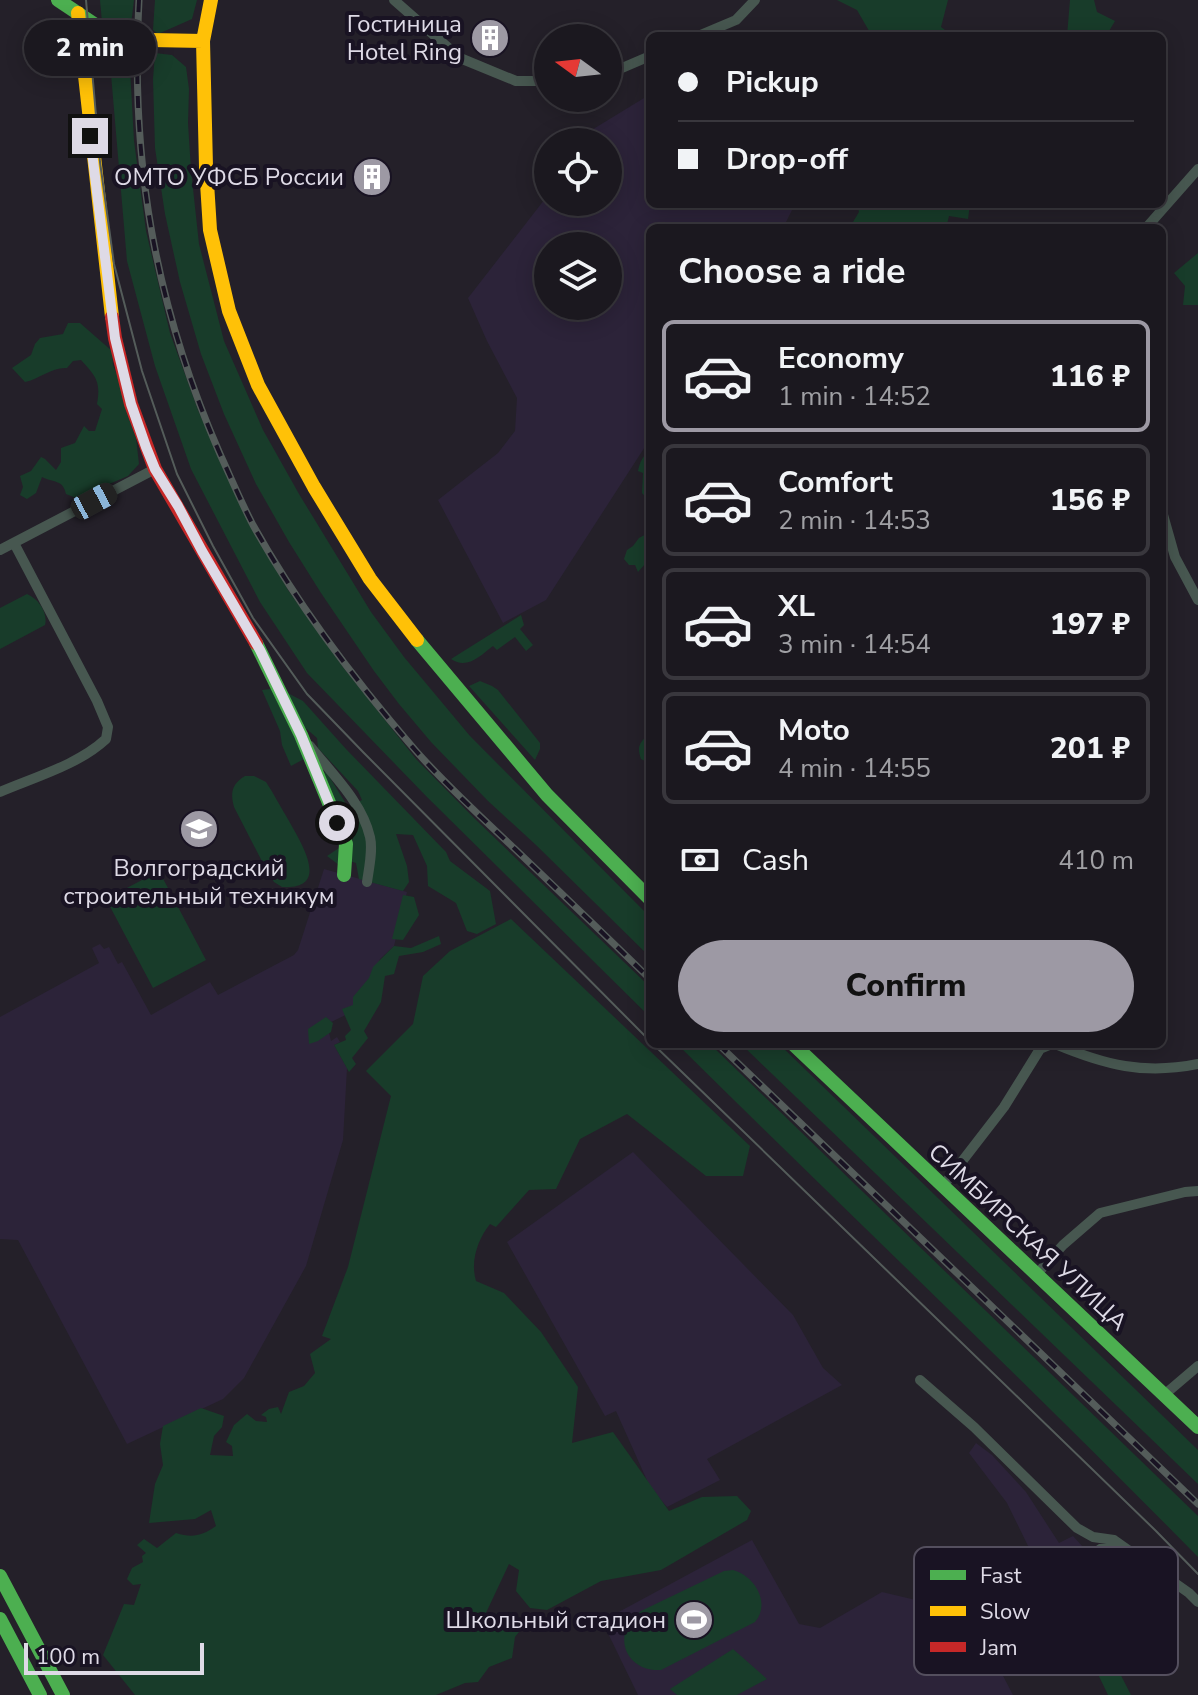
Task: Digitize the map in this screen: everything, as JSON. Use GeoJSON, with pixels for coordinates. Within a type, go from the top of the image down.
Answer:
{"type":"FeatureCollection","features":[{"type":"Feature","properties":{"kind":"main road"},"geometry":{"type":"LineString","coordinates":[[58,0],[106,32],[131,38]]}},
{"type":"Feature","properties":{"kind":"main road"},"geometry":{"type":"LineString","coordinates":[[211,0],[203,41],[210,230],[229,311],[258,385],[314,487],[370,579],[422,647],[547,795],[646,895]]}},
{"type":"Feature","properties":{"kind":"main road"},"geometry":{"type":"LineString","coordinates":[[78,13],[115,338],[131,404],[155,469],[260,650],[301,735],[346,844],[344,875]]}},
{"type":"Feature","properties":{"kind":"main road"},"geometry":{"type":"LineString","coordinates":[[151,40],[203,41]]}},
{"type":"Feature","properties":{"kind":"main road","name":"СИМБИРСКАЯ УЛИЦА"},"geometry":{"type":"LineString","coordinates":[[797,1048],[1198,1427]]}},
{"type":"Feature","properties":{"kind":"main road"},"geometry":{"type":"LineString","coordinates":[[0,1576],[63,1695]]}},
{"type":"Feature","properties":{"kind":"main road"},"geometry":{"type":"LineString","coordinates":[[0,1619],[40,1695]]}},
{"type":"Feature","properties":{"kind":"street"},"geometry":{"type":"LineString","coordinates":[[394,0],[460,58],[516,81],[534,81]]}},
{"type":"Feature","properties":{"kind":"street"},"geometry":{"type":"LineString","coordinates":[[708,32],[736,20],[755,0]]}},
{"type":"Feature","properties":{"kind":"street"},"geometry":{"type":"LineString","coordinates":[[622,68],[646,58]]}},
{"type":"Feature","properties":{"kind":"street"},"geometry":{"type":"LineString","coordinates":[[1166,205],[1198,169]]}},
{"type":"Feature","properties":{"kind":"street"},"geometry":{"type":"LineString","coordinates":[[1150,224],[1164,208]]}},
{"type":"Feature","properties":{"kind":"street"},"geometry":{"type":"LineString","coordinates":[[0,550],[155,469]]}},
{"type":"Feature","properties":{"kind":"street"},"geometry":{"type":"LineString","coordinates":[[1166,525],[1175,557],[1198,600]]}},
{"type":"Feature","properties":{"kind":"street"},"geometry":{"type":"LineString","coordinates":[[0,792],[96,748],[106,739],[108,727],[14,543]]}},
{"type":"Feature","properties":{"kind":"street"},"geometry":{"type":"LineString","coordinates":[[301,735],[360,811],[371,839],[367,882]]}},
{"type":"Feature","properties":{"kind":"street"},"geometry":{"type":"LineString","coordinates":[[943,1186],[1004,1107],[1043,1048]]}},
{"type":"Feature","properties":{"kind":"street"},"geometry":{"type":"LineString","coordinates":[[1065,1048],[1120,1066],[1152,1069],[1198,1064]]}},
{"type":"Feature","properties":{"kind":"street"},"geometry":{"type":"LineString","coordinates":[[1036,1275],[1063,1245],[1100,1213],[1198,1191]]}},
{"type":"Feature","properties":{"kind":"street"},"geometry":{"type":"LineString","coordinates":[[1164,1395],[1198,1366]]}},
{"type":"Feature","properties":{"kind":"street"},"geometry":{"type":"LineString","coordinates":[[920,1380],[974,1427],[1077,1528],[1093,1537],[1114,1540],[1124,1547]]}},
{"type":"Feature","properties":{"kind":"street"},"geometry":{"type":"LineString","coordinates":[[1104,1547],[1114,1540]]}},
{"type":"Feature","properties":{"kind":"street"},"geometry":{"type":"LineString","coordinates":[[1178,1585],[1198,1602]]}},
{"type":"Feature","properties":{"kind":"shaded area"},"geometry":{"type":"Polygon","coordinates":[[[646,97],[646,208],[793,208],[785,224],[646,224],[646,445],[546,600],[503,623],[438,500],[498,453],[515,431],[517,398],[468,298],[534,213],[534,216],[622,216],[622,128],[595,128],[646,97]]]}},
{"type":"Feature","properties":{"kind":"shaded area"},"geometry":{"type":"Polygon","coordinates":[[[324,869],[407,892],[394,946],[380,959],[360,1008],[327,1024],[331,1041],[337,1037],[340,1042],[334,1045],[347,1068],[343,1140],[306,1266],[244,1378],[223,1399],[127,1444],[18,1240],[0,1239],[0,1017],[99,963],[92,948],[100,944],[104,949],[109,947],[118,964],[122,962],[151,1015],[210,982],[218,995],[294,955],[324,869]]]}},
{"type":"Feature","properties":{"kind":"shaded area"},"geometry":{"type":"Polygon","coordinates":[[[633,1152],[793,1315],[823,1368],[842,1385],[707,1459],[720,1480],[667,1507],[650,1487],[616,1411],[605,1416],[507,1242],[633,1152]]]}},
{"type":"Feature","properties":{"kind":"shaded area"},"geometry":{"type":"Polygon","coordinates":[[[976,1443],[992,1455],[1026,1492],[1059,1543],[1073,1536],[1083,1547],[1029,1547],[1007,1503],[969,1453],[976,1443]]]}},
{"type":"Feature","properties":{"kind":"shaded area"},"geometry":{"type":"Polygon","coordinates":[[[752,1540],[799,1624],[820,1628],[882,1592],[914,1600],[914,1675],[1003,1675],[1013,1695],[638,1695],[602,1621],[752,1540]]]}},
{"type":"Feature","properties":{"kind":"green space"},"geometry":{"type":"Polygon","coordinates":[[[100,0],[134,0],[130,33],[118,31],[102,22],[100,0]]]}},
{"type":"Feature","properties":{"kind":"green space"},"geometry":{"type":"Polygon","coordinates":[[[155,0],[197,0],[192,19],[158,34],[153,30],[155,0]]]}},
{"type":"Feature","properties":{"kind":"green space"},"geometry":{"type":"Polygon","coordinates":[[[837,0],[948,0],[941,27],[948,32],[870,32],[857,10],[837,0]]]}},
{"type":"Feature","properties":{"kind":"green space"},"geometry":{"type":"Polygon","coordinates":[[[1070,0],[1094,0],[1097,12],[1115,21],[1108,32],[1067,32],[1070,0]]]}},
{"type":"Feature","properties":{"kind":"green space"},"geometry":{"type":"Polygon","coordinates":[[[129,50],[134,141],[146,231],[170,333],[198,410],[241,506],[288,590],[343,667],[416,759],[646,983],[646,1013],[427,797],[307,673],[260,602],[191,469],[155,366],[127,261],[109,51],[129,50]]]}},
{"type":"Feature","properties":{"kind":"green space"},"geometry":{"type":"Polygon","coordinates":[[[155,53],[172,55],[186,67],[191,170],[199,244],[224,341],[263,430],[299,494],[371,612],[404,657],[470,736],[646,913],[646,953],[488,801],[399,704],[321,593],[256,484],[201,354],[180,282],[155,148],[155,53]]]}},
{"type":"Feature","properties":{"kind":"green space"},"geometry":{"type":"Polygon","coordinates":[[[858,208],[969,208],[968,219],[949,216],[947,224],[848,224],[853,222],[858,208]]]}},
{"type":"Feature","properties":{"kind":"green space"},"geometry":{"type":"Polygon","coordinates":[[[1198,253],[1198,305],[1183,305],[1185,286],[1174,273],[1198,253]]]}},
{"type":"Feature","properties":{"kind":"green space"},"geometry":{"type":"Polygon","coordinates":[[[68,323],[80,323],[112,351],[113,365],[136,438],[139,464],[128,476],[76,498],[66,494],[60,484],[42,477],[36,493],[27,499],[20,495],[23,487],[20,476],[31,471],[41,457],[56,470],[61,462],[61,448],[75,443],[84,426],[89,431],[95,431],[102,409],[97,404],[96,380],[81,360],[25,382],[12,368],[31,355],[40,338],[63,334],[68,323]]]}},
{"type":"Feature","properties":{"kind":"green space"},"geometry":{"type":"Polygon","coordinates":[[[646,455],[646,498],[642,493],[643,473],[638,471],[646,455]]]}},
{"type":"Feature","properties":{"kind":"green space"},"geometry":{"type":"Polygon","coordinates":[[[646,534],[646,563],[638,572],[635,565],[629,565],[624,559],[627,550],[646,534]]]}},
{"type":"Feature","properties":{"kind":"green space"},"geometry":{"type":"Polygon","coordinates":[[[27,594],[42,607],[45,625],[0,649],[0,608],[27,594]]]}},
{"type":"Feature","properties":{"kind":"green space"},"geometry":{"type":"Polygon","coordinates":[[[521,615],[524,625],[520,629],[533,645],[526,651],[515,637],[497,650],[493,646],[468,662],[451,659],[521,615]]]}},
{"type":"Feature","properties":{"kind":"green space"},"geometry":{"type":"Polygon","coordinates":[[[480,681],[498,690],[540,743],[535,760],[469,686],[480,681]]]}},
{"type":"Feature","properties":{"kind":"green space"},"geometry":{"type":"Polygon","coordinates":[[[278,688],[303,701],[446,852],[450,861],[490,891],[496,924],[477,934],[467,931],[456,903],[428,886],[427,866],[413,835],[396,834],[409,882],[403,891],[359,879],[356,863],[343,859],[339,865],[327,856],[339,848],[350,852],[354,831],[347,829],[320,771],[327,773],[348,807],[362,800],[358,791],[318,748],[317,738],[302,725],[304,759],[291,766],[262,690],[278,688]]]}},
{"type":"Feature","properties":{"kind":"green space"},"geometry":{"type":"Polygon","coordinates":[[[646,737],[646,762],[641,759],[641,743],[646,737]]]}},
{"type":"Feature","properties":{"kind":"green space"},"geometry":{"type":"Polygon","coordinates":[[[245,776],[254,776],[266,782],[300,841],[309,863],[309,873],[306,881],[297,886],[282,887],[274,882],[234,807],[233,789],[245,776]]]}},
{"type":"Feature","properties":{"kind":"green space"},"geometry":{"type":"Polygon","coordinates":[[[159,871],[206,960],[153,988],[106,899],[159,871]]]}},
{"type":"Feature","properties":{"kind":"green space"},"geometry":{"type":"Polygon","coordinates":[[[403,895],[414,897],[419,915],[403,940],[392,939],[403,895]]]}},
{"type":"Feature","properties":{"kind":"green space"},"geometry":{"type":"Polygon","coordinates":[[[511,919],[750,1146],[743,1176],[706,1176],[627,1114],[580,1139],[556,1189],[529,1190],[496,1227],[490,1224],[476,1251],[474,1266],[476,1281],[504,1293],[541,1332],[578,1387],[572,1443],[613,1432],[669,1511],[702,1497],[737,1496],[751,1511],[747,1520],[661,1570],[601,1581],[547,1610],[530,1608],[516,1591],[519,1570],[509,1564],[485,1615],[512,1612],[526,1623],[515,1637],[512,1658],[489,1667],[478,1682],[465,1683],[436,1695],[135,1695],[103,1655],[124,1604],[134,1605],[141,1584],[133,1585],[127,1579],[132,1568],[143,1562],[142,1556],[146,1553],[137,1545],[144,1539],[157,1548],[176,1533],[197,1535],[216,1526],[211,1510],[195,1519],[149,1523],[155,1484],[163,1465],[160,1444],[163,1426],[201,1408],[224,1416],[222,1427],[214,1436],[210,1455],[233,1456],[232,1446],[226,1442],[234,1425],[247,1414],[256,1421],[267,1422],[266,1417],[261,1415],[269,1409],[278,1407],[281,1414],[289,1392],[304,1386],[315,1373],[310,1354],[331,1339],[322,1336],[348,1267],[391,1096],[366,1071],[413,1024],[423,976],[450,951],[511,919]]]}},
{"type":"Feature","properties":{"kind":"green space"},"geometry":{"type":"Polygon","coordinates":[[[439,936],[441,944],[423,952],[399,956],[394,974],[385,976],[381,1002],[364,1031],[368,1038],[352,1058],[356,1064],[349,1072],[334,1045],[346,1040],[345,1036],[351,1030],[342,1009],[353,1005],[353,997],[369,978],[373,967],[394,946],[411,948],[439,936]]]}},
{"type":"Feature","properties":{"kind":"green space"},"geometry":{"type":"Polygon","coordinates":[[[326,1017],[333,1023],[331,1032],[309,1044],[308,1029],[326,1017]]]}},
{"type":"Feature","properties":{"kind":"green space"},"geometry":{"type":"Polygon","coordinates":[[[681,1048],[714,1048],[1198,1516],[1198,1557],[681,1048]]]}},
{"type":"Feature","properties":{"kind":"green space"},"geometry":{"type":"Polygon","coordinates":[[[745,1048],[783,1048],[1198,1450],[1198,1484],[745,1048]]]}},
{"type":"Feature","properties":{"kind":"green space","name":"Школьный стадион"},"geometry":{"type":"Polygon","coordinates":[[[733,1570],[748,1578],[758,1591],[761,1607],[755,1622],[661,1670],[638,1665],[631,1658],[624,1640],[626,1630],[641,1611],[724,1571],[733,1570]]]}},
{"type":"Feature","properties":{"kind":"green space"},"geometry":{"type":"Polygon","coordinates":[[[733,1649],[767,1679],[737,1695],[677,1695],[670,1689],[733,1649]]]}},
{"type":"Feature","properties":{"kind":"green space"},"geometry":{"type":"Polygon","coordinates":[[[1098,1675],[1121,1675],[1131,1695],[1108,1695],[1098,1675]]]}},
{"type":"Feature","properties":{"kind":"tram line"},"geometry":{"type":"LineString","coordinates":[[86,0],[100,162],[114,264],[142,371],[177,474],[213,546],[253,618],[307,694],[646,1037]]}},
{"type":"Feature","properties":{"kind":"tram line"},"geometry":{"type":"LineString","coordinates":[[657,1048],[1172,1547]]}},
{"type":"Feature","properties":{"kind":"tram line"},"geometry":{"type":"LineString","coordinates":[[1178,1554],[1198,1574]]}},
{"type":"Feature","properties":{"kind":"railway"},"geometry":{"type":"LineString","coordinates":[[139,0],[139,118],[144,176],[163,288],[197,398],[253,525],[329,642],[416,751],[646,975]]}},
{"type":"Feature","properties":{"kind":"railway"},"geometry":{"type":"LineString","coordinates":[[722,1048],[1198,1504]]}},
{"type":"Feature","properties":{"kind":"traffic: fast"},"geometry":{"type":"LineString","coordinates":[[58,0],[106,32],[131,38]]}},
{"type":"Feature","properties":{"kind":"traffic: fast"},"geometry":{"type":"LineString","coordinates":[[417,640],[547,795],[646,895]]}},
{"type":"Feature","properties":{"kind":"traffic: fast"},"geometry":{"type":"LineString","coordinates":[[256,643],[301,735],[346,844],[344,875]]}},
{"type":"Feature","properties":{"kind":"traffic: fast"},"geometry":{"type":"LineString","coordinates":[[797,1048],[1198,1427]]}},
{"type":"Feature","properties":{"kind":"traffic: fast"},"geometry":{"type":"LineString","coordinates":[[0,1576],[63,1695]]}},
{"type":"Feature","properties":{"kind":"traffic: fast"},"geometry":{"type":"LineString","coordinates":[[0,1619],[40,1695]]}},
{"type":"Feature","properties":{"kind":"traffic: slow"},"geometry":{"type":"LineString","coordinates":[[211,0],[203,41],[206,167],[210,230],[229,311],[258,385],[314,487],[370,579],[417,640]]}},
{"type":"Feature","properties":{"kind":"traffic: slow"},"geometry":{"type":"LineString","coordinates":[[78,13],[112,317]]}},
{"type":"Feature","properties":{"kind":"traffic: slow"},"geometry":{"type":"LineString","coordinates":[[151,40],[203,41]]}},
{"type":"Feature","properties":{"kind":"traffic: jam"},"geometry":{"type":"LineString","coordinates":[[112,317],[131,404],[155,469],[256,643]]}},
{"type":"Feature","properties":{"kind":"place","name":"Гостиница Hotel Ring"},"geometry":{"type":"Point","coordinates":[490,38]}},
{"type":"Feature","properties":{"kind":"place","name":"ОМТО УФСБ России"},"geometry":{"type":"Point","coordinates":[372,177]}},
{"type":"Feature","properties":{"kind":"place","name":"Волгоградский строительный техникум"},"geometry":{"type":"Point","coordinates":[199,829]}},
{"type":"Feature","properties":{"kind":"place","name":"Школьный стадион"},"geometry":{"type":"Point","coordinates":[694,1620]}},
{"type":"Feature","properties":{"kind":"route"},"geometry":{"type":"LineString","coordinates":[[90,136],[115,338],[131,404],[146,447],[155,469],[260,650],[301,735],[337,823]]}}]}
